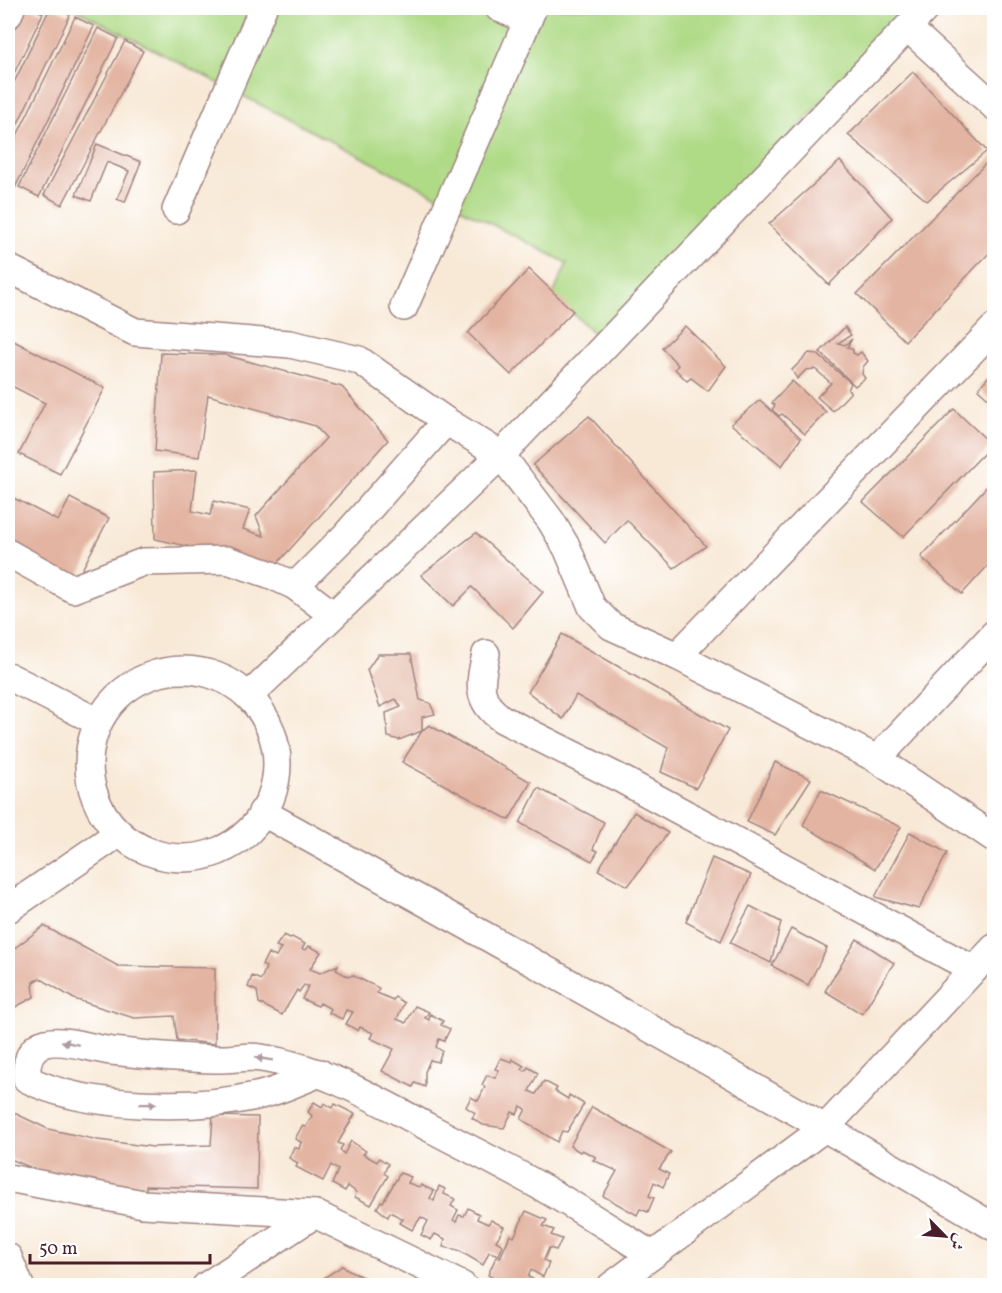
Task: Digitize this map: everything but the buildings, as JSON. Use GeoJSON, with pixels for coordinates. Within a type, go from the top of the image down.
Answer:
{"type":"FeatureCollection","features":[{"type":"Feature","properties":{"kind":"street"},"geometry":{"type":"LineString","coordinates":[[8,15],[11,8]]}},
{"type":"Feature","properties":{"kind":"street"},"geometry":{"type":"LineString","coordinates":[[176,210],[263,8]]}},
{"type":"Feature","properties":{"kind":"street"},"geometry":{"type":"LineString","coordinates":[[404,307],[530,14],[499,8]]}},
{"type":"Feature","properties":{"kind":"street"},"geometry":{"type":"LineString","coordinates":[[250,694],[501,455],[926,8]]}},
{"type":"Feature","properties":{"kind":"street"},"geometry":{"type":"LineString","coordinates":[[908,28],[994,106]]}},
{"type":"Feature","properties":{"kind":"street"},"geometry":{"type":"LineString","coordinates":[[8,268],[135,332],[290,344],[359,360],[446,421],[501,455],[567,548],[592,607],[611,626],[676,656],[877,759],[994,838]]}},
{"type":"Feature","properties":{"kind":"street"},"geometry":{"type":"LineString","coordinates":[[676,656],[994,328]]}},
{"type":"Feature","properties":{"kind":"street"},"geometry":{"type":"LineString","coordinates":[[295,586],[346,535],[446,421]]}},
{"type":"Feature","properties":{"kind":"street"},"geometry":{"type":"LineString","coordinates":[[8,553],[74,589],[143,562],[227,560],[269,574],[295,586],[333,615]]}},
{"type":"Feature","properties":{"kind":"street"},"geometry":{"type":"LineString","coordinates":[[877,759],[994,634]]}},
{"type":"Feature","properties":{"kind":"street"},"geometry":{"type":"LineString","coordinates":[[486,654],[480,680],[483,697],[491,710],[502,718],[641,789],[974,970]]}},
{"type":"Feature","properties":{"kind":"street"},"geometry":{"type":"LineString","coordinates":[[178,669],[211,673],[250,694],[273,734],[277,763],[273,791],[262,812],[238,840],[210,854],[177,858],[146,851],[119,834],[100,810],[90,781],[90,751],[98,722],[118,696],[145,677],[178,669]]}},
{"type":"Feature","properties":{"kind":"street"},"geometry":{"type":"LineString","coordinates":[[8,676],[98,722]]}},
{"type":"Feature","properties":{"kind":"street"},"geometry":{"type":"LineString","coordinates":[[262,812],[826,1127],[994,1227]]}},
{"type":"Feature","properties":{"kind":"street"},"geometry":{"type":"LineString","coordinates":[[8,909],[119,834]]}},
{"type":"Feature","properties":{"kind":"street"},"geometry":{"type":"LineString","coordinates":[[611,1286],[826,1127],[994,948]]}},
{"type":"Feature","properties":{"kind":"street"},"geometry":{"type":"LineString","coordinates":[[320,1073],[257,1096],[214,1102],[134,1104],[45,1088],[27,1079],[26,1065],[35,1049],[47,1041],[65,1041],[93,1049],[165,1058],[260,1057],[320,1073],[374,1098],[538,1185],[652,1255]]}},
{"type":"Feature","properties":{"kind":"street"},"geometry":{"type":"LineString","coordinates":[[8,1178],[143,1204],[315,1214],[464,1286]]}},
{"type":"Feature","properties":{"kind":"street"},"geometry":{"type":"LineString","coordinates":[[206,1286],[315,1214]]}},
{"type":"Feature","properties":{"kind":"street"},"geometry":{"type":"LineString","coordinates":[[8,1257],[20,1286]]}},
{"type":"Feature","properties":{"kind":"green space"},"geometry":{"type":"Polygon","coordinates":[[[73,8],[913,8],[597,336],[553,295],[567,263],[73,8]]]}}]}
